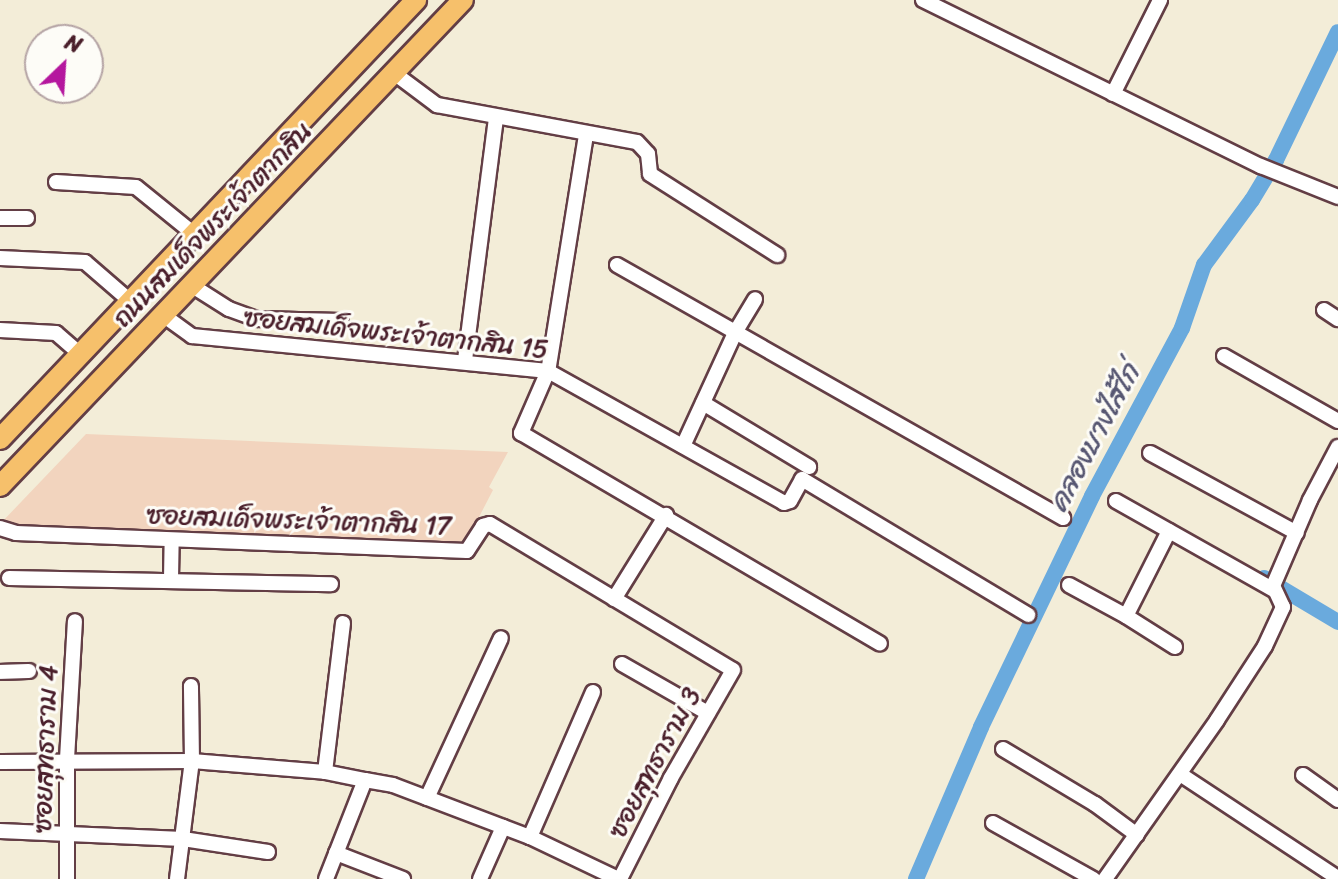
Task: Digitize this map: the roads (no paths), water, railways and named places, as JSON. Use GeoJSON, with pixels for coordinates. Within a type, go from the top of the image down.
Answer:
{"type":"FeatureCollection","features":[{"type":"Feature","properties":{"kind":"main road","name":"ถนนสมเด็จพระเจ้าตากสิน"},"geometry":{"type":"LineString","coordinates":[[0,439],[416,0]]}},
{"type":"Feature","properties":{"kind":"main road","name":"ถนนสมเด็จพระเจ้าตากสิน"},"geometry":{"type":"LineString","coordinates":[[0,486],[463,0]]}},
{"type":"Feature","properties":{"kind":"main road"},"geometry":{"type":"LineString","coordinates":[[159,270],[188,288]]}},
{"type":"Feature","properties":{"kind":"main road"},"geometry":{"type":"LineString","coordinates":[[125,306],[145,333]]}},
{"type":"Feature","properties":{"kind":"street"},"geometry":{"type":"LineString","coordinates":[[923,0],[1261,166],[1338,197]]}},
{"type":"Feature","properties":{"kind":"street"},"geometry":{"type":"LineString","coordinates":[[1113,94],[1160,0]]}},
{"type":"Feature","properties":{"kind":"street"},"geometry":{"type":"LineString","coordinates":[[394,73],[437,105],[496,119],[644,145],[650,174],[777,255]]}},
{"type":"Feature","properties":{"kind":"street"},"geometry":{"type":"LineString","coordinates":[[465,360],[496,119]]}},
{"type":"Feature","properties":{"kind":"street"},"geometry":{"type":"LineString","coordinates":[[586,135],[548,371],[521,433],[666,515],[880,644]]}},
{"type":"Feature","properties":{"kind":"street"},"geometry":{"type":"LineString","coordinates":[[56,182],[136,187],[194,234]]}},
{"type":"Feature","properties":{"kind":"street"},"geometry":{"type":"LineString","coordinates":[[0,218],[27,218]]}},
{"type":"Feature","properties":{"kind":"street"},"geometry":{"type":"LineString","coordinates":[[0,258],[85,262],[125,306]]}},
{"type":"Feature","properties":{"kind":"street"},"geometry":{"type":"LineString","coordinates":[[617,265],[1063,518]]}},
{"type":"Feature","properties":{"kind":"street"},"geometry":{"type":"LineString","coordinates":[[188,288],[257,319],[341,321]]}},
{"type":"Feature","properties":{"kind":"street"},"geometry":{"type":"LineString","coordinates":[[683,446],[736,331],[755,299]]}},
{"type":"Feature","properties":{"kind":"street"},"geometry":{"type":"LineString","coordinates":[[1324,310],[1338,319]]}},
{"type":"Feature","properties":{"kind":"street","name":"ซอยสมเด็จพระเจ้าตากสิน 15"},"geometry":{"type":"LineString","coordinates":[[163,315],[192,336],[465,360],[548,371],[784,503],[790,501],[802,479],[1028,615]]}},
{"type":"Feature","properties":{"kind":"street"},"geometry":{"type":"LineString","coordinates":[[0,330],[56,333],[80,354]]}},
{"type":"Feature","properties":{"kind":"street"},"geometry":{"type":"LineString","coordinates":[[1224,356],[1338,421]]}},
{"type":"Feature","properties":{"kind":"street"},"geometry":{"type":"LineString","coordinates":[[703,403],[809,467]]}},
{"type":"Feature","properties":{"kind":"street"},"geometry":{"type":"LineString","coordinates":[[1105,879],[1265,646],[1283,607],[1276,583],[1338,447]]}},
{"type":"Feature","properties":{"kind":"street"},"geometry":{"type":"LineString","coordinates":[[1150,453],[1297,533]]}},
{"type":"Feature","properties":{"kind":"street"},"geometry":{"type":"LineString","coordinates":[[1116,501],[1169,531],[1276,583]]}},
{"type":"Feature","properties":{"kind":"street"},"geometry":{"type":"LineString","coordinates":[[614,599],[666,515]]}},
{"type":"Feature","properties":{"kind":"street","name":"ซอยสมเด็จพระเจ้าตากสิน 17"},"geometry":{"type":"LineString","coordinates":[[0,528],[16,533],[467,551],[483,526],[490,524],[733,670]]}},
{"type":"Feature","properties":{"kind":"street"},"geometry":{"type":"LineString","coordinates":[[1126,616],[1169,531]]}},
{"type":"Feature","properties":{"kind":"street"},"geometry":{"type":"LineString","coordinates":[[171,579],[172,540]]}},
{"type":"Feature","properties":{"kind":"street"},"geometry":{"type":"LineString","coordinates":[[9,578],[331,584]]}},
{"type":"Feature","properties":{"kind":"street"},"geometry":{"type":"LineString","coordinates":[[1069,585],[1175,647]]}},
{"type":"Feature","properties":{"kind":"street","name":"ซอยสุทธาราม 4"},"geometry":{"type":"LineString","coordinates":[[67,879],[67,759],[75,621]]}},
{"type":"Feature","properties":{"kind":"street"},"geometry":{"type":"LineString","coordinates":[[325,772],[343,623]]}},
{"type":"Feature","properties":{"kind":"street"},"geometry":{"type":"LineString","coordinates":[[427,798],[501,638]]}},
{"type":"Feature","properties":{"kind":"street"},"geometry":{"type":"LineString","coordinates":[[622,664],[708,713]]}},
{"type":"Feature","properties":{"kind":"street","name":"ซอยสุทธาราม 3"},"geometry":{"type":"LineString","coordinates":[[619,879],[733,670]]}},
{"type":"Feature","properties":{"kind":"street"},"geometry":{"type":"LineString","coordinates":[[0,672],[29,671]]}},
{"type":"Feature","properties":{"kind":"street"},"geometry":{"type":"LineString","coordinates":[[177,879],[192,761],[191,686]]}},
{"type":"Feature","properties":{"kind":"street"},"geometry":{"type":"LineString","coordinates":[[530,837],[593,692]]}},
{"type":"Feature","properties":{"kind":"street"},"geometry":{"type":"LineString","coordinates":[[1003,749],[1095,804],[1137,835]]}},
{"type":"Feature","properties":{"kind":"street"},"geometry":{"type":"LineString","coordinates":[[0,762],[67,759],[192,761],[325,772],[427,798],[530,837],[619,879]]}},
{"type":"Feature","properties":{"kind":"street"},"geometry":{"type":"LineString","coordinates":[[1180,774],[1338,878]]}},
{"type":"Feature","properties":{"kind":"street"},"geometry":{"type":"LineString","coordinates":[[1303,775],[1338,800]]}},
{"type":"Feature","properties":{"kind":"street"},"geometry":{"type":"LineString","coordinates":[[326,879],[365,780]]}},
{"type":"Feature","properties":{"kind":"street"},"geometry":{"type":"LineString","coordinates":[[993,823],[1093,879]]}},
{"type":"Feature","properties":{"kind":"street"},"geometry":{"type":"LineString","coordinates":[[480,879],[503,827]]}},
{"type":"Feature","properties":{"kind":"street"},"geometry":{"type":"LineString","coordinates":[[0,831],[67,831],[183,839],[268,852]]}},
{"type":"Feature","properties":{"kind":"street"},"geometry":{"type":"LineString","coordinates":[[336,853],[403,879]]}},
{"type":"Feature","properties":{"kind":"waterway","name":"คลองบางไส้ไก่"},"geometry":{"type":"LineString","coordinates":[[916,879],[981,727],[1092,496],[1182,328],[1204,265],[1252,200],[1276,160],[1338,32]]}},
{"type":"Feature","properties":{"kind":"waterway"},"geometry":{"type":"LineString","coordinates":[[1264,578],[1338,622]]}}]}
